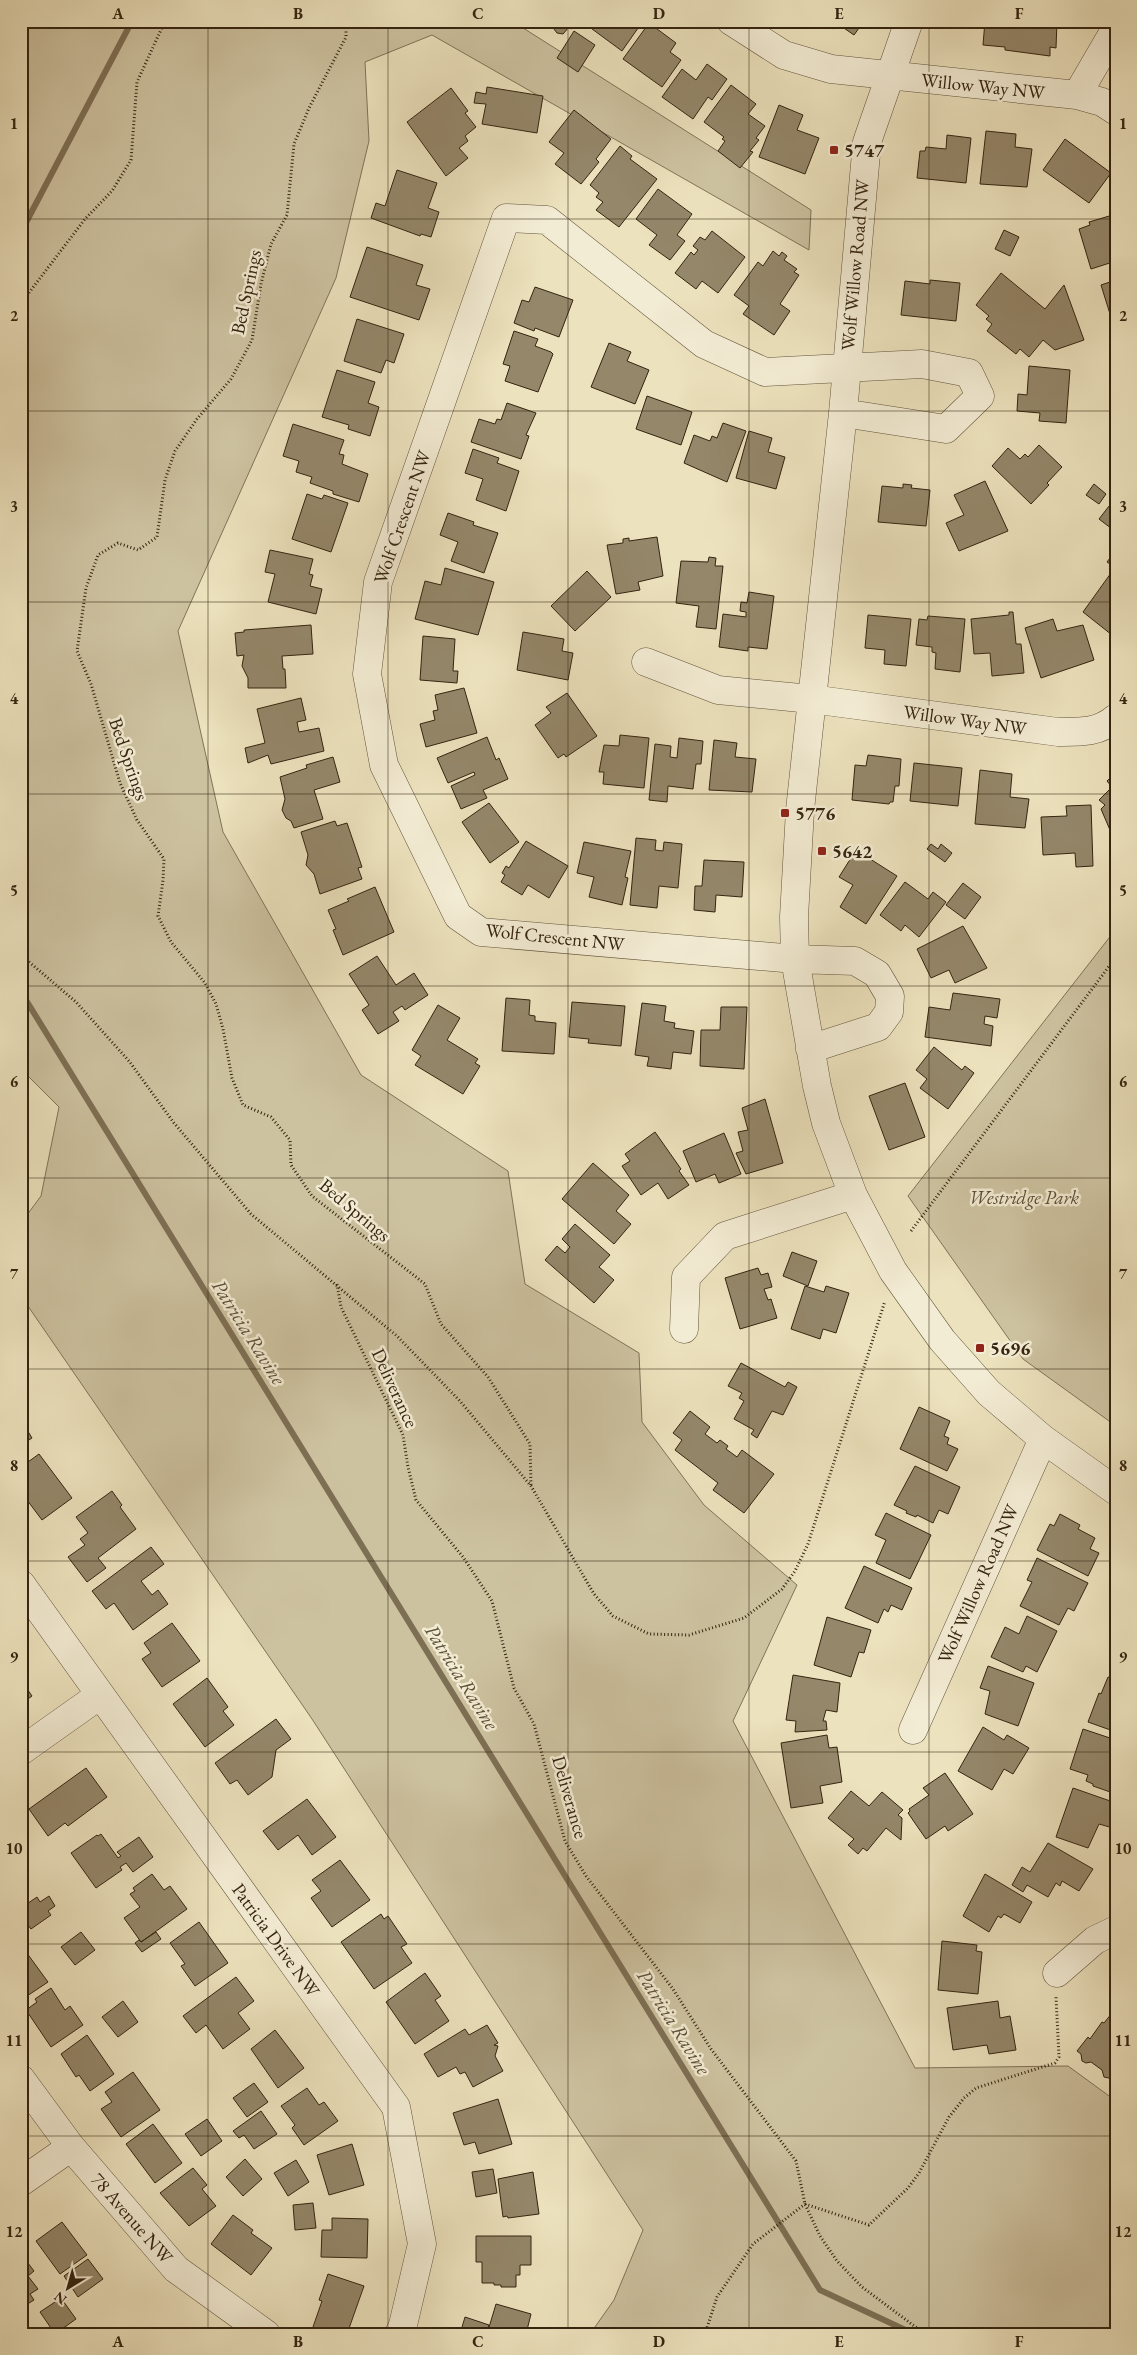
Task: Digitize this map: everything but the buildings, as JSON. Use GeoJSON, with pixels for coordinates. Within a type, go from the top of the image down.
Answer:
{"type":"FeatureCollection","features":[{"type":"Feature","properties":{"kind":"street","name":"Willow Way NW"},"geometry":{"type":"LineString","coordinates":[[731,21],[784,54],[831,69],[1077,95],[1102,102],[1116,111]]}},
{"type":"Feature","properties":{"kind":"street","name":"Wolf Willow Road NW"},"geometry":{"type":"LineString","coordinates":[[909,21],[866,142],[843,412],[811,699],[798,840],[794,917],[795,959],[810,1049],[826,1123],[853,1195],[894,1271],[942,1340],[990,1393],[1043,1439],[1116,1491]]}},
{"type":"Feature","properties":{"kind":"street"},"geometry":{"type":"LineString","coordinates":[[1077,95],[1116,28]]}},
{"type":"Feature","properties":{"kind":"street","name":"Wolf Crescent NW"},"geometry":{"type":"LineString","coordinates":[[795,959],[481,932],[458,916],[384,765],[368,674],[378,582],[506,218],[547,220],[704,344],[765,372],[846,366]]}},
{"type":"Feature","properties":{"kind":"street","name":"Wolf Willow Road NW"},"geometry":{"type":"LineString","coordinates":[[843,412],[946,429],[980,396],[969,373],[922,364],[846,366]]}},
{"type":"Feature","properties":{"kind":"street"},"geometry":{"type":"LineString","coordinates":[[646,662],[718,690],[811,699]]}},
{"type":"Feature","properties":{"kind":"street","name":"Willow Way NW"},"geometry":{"type":"LineString","coordinates":[[811,699],[1058,732],[1088,732],[1105,727],[1116,718]]}},
{"type":"Feature","properties":{"kind":"street"},"geometry":{"type":"LineString","coordinates":[[795,959],[855,960],[878,974],[890,996],[889,1012],[878,1027],[810,1049]]}},
{"type":"Feature","properties":{"kind":"street"},"geometry":{"type":"LineString","coordinates":[[684,1328],[686,1276],[726,1236],[853,1195]]}},
{"type":"Feature","properties":{"kind":"street","name":"Wolf Willow Road NW"},"geometry":{"type":"LineString","coordinates":[[913,1730],[1043,1439]]}},
{"type":"Feature","properties":{"kind":"street","name":"Patricia Drive NW"},"geometry":{"type":"LineString","coordinates":[[21,1584],[396,2107],[422,2244],[403,2325],[399,2334]]}},
{"type":"Feature","properties":{"kind":"street"},"geometry":{"type":"LineString","coordinates":[[21,1751],[100,1695]]}},
{"type":"Feature","properties":{"kind":"street"},"geometry":{"type":"LineString","coordinates":[[1056,1974],[1095,1940],[1116,1930]]}},
{"type":"Feature","properties":{"kind":"street","name":"78 Avenue NW"},"geometry":{"type":"LineString","coordinates":[[21,2079],[71,2147],[176,2269],[266,2334]]}},
{"type":"Feature","properties":{"kind":"street"},"geometry":{"type":"LineString","coordinates":[[21,2182],[71,2147]]}},
{"type":"Feature","properties":{"kind":"path"},"geometry":{"type":"LineString","coordinates":[[21,316],[28,294],[85,219],[112,191],[131,160],[136,82],[166,21]]}},
{"type":"Feature","properties":{"kind":"path","name":"Bed Springs"},"geometry":{"type":"LineString","coordinates":[[346,21],[346,37],[309,108],[294,144],[287,215],[271,244],[261,284],[252,340],[232,379],[197,419],[175,451],[165,480],[157,537],[138,550],[118,543],[98,554],[86,588],[77,651],[91,684],[120,783],[137,820],[164,859],[158,916],[171,942],[204,983],[216,1004],[223,1029],[232,1078],[243,1105],[271,1117],[290,1140],[291,1166],[312,1196],[425,1284],[441,1324],[488,1377],[530,1444],[531,1486]]}},
{"type":"Feature","properties":{"kind":"path"},"geometry":{"type":"LineString","coordinates":[[21,955],[76,1002],[129,1060],[174,1123],[251,1214],[397,1336],[460,1401],[531,1486],[594,1594],[613,1616],[649,1634],[689,1635],[744,1618],[782,1589],[795,1571],[808,1544],[887,1296]]}},
{"type":"Feature","properties":{"kind":"path"},"geometry":{"type":"LineString","coordinates":[[911,1231],[1116,957]]}},
{"type":"Feature","properties":{"kind":"path","name":"Deliverance"},"geometry":{"type":"LineString","coordinates":[[336,1284],[342,1307],[404,1435],[408,1467],[416,1500],[463,1557],[492,1602],[514,1688],[534,1724],[565,1841],[586,1876],[673,1989],[711,2049],[796,2161],[805,2204],[820,2236],[837,2262],[862,2286],[925,2334]]}},
{"type":"Feature","properties":{"kind":"path"},"geometry":{"type":"LineString","coordinates":[[705,2334],[709,2317],[721,2290],[748,2250],[762,2236],[805,2204],[869,2225],[908,2188],[919,2173],[950,2117],[964,2098],[976,2088],[1055,2063],[1059,2057],[1055,2018],[1056,1974]]}},
{"type":"Feature","properties":{"kind":"green space"},"geometry":{"type":"Polygon","coordinates":[[[21,21],[512,21],[811,210],[809,250],[432,35],[365,62],[369,141],[336,278],[178,631],[223,832],[361,1075],[508,1171],[525,1284],[639,1353],[642,1422],[704,1505],[797,1585],[733,1721],[915,2068],[1068,2066],[1116,2101],[1116,2334],[590,2334],[614,2300],[643,2230],[312,1719],[21,1296],[21,1223],[41,1196],[59,1107],[21,1069],[21,21]]]}},
{"type":"Feature","properties":{"kind":"green space","name":"Westridge Park"},"geometry":{"type":"Polygon","coordinates":[[[1116,929],[1116,1426],[1023,1359],[908,1196],[1116,929]]]}},
{"type":"Feature","properties":{"kind":"waterway","name":"Patricia Ravine"},"geometry":{"type":"LineString","coordinates":[[21,232],[132,21]]}},
{"type":"Feature","properties":{"kind":"waterway","name":"Patricia Ravine"},"geometry":{"type":"LineString","coordinates":[[21,992],[820,2290],[914,2334]]}},
{"type":"Feature","properties":{"kind":"place","name":"5747"},"geometry":{"type":"Point","coordinates":[834,150]}},
{"type":"Feature","properties":{"kind":"place","name":"5776"},"geometry":{"type":"Point","coordinates":[785,813]}},
{"type":"Feature","properties":{"kind":"place","name":"5642"},"geometry":{"type":"Point","coordinates":[822,851]}},
{"type":"Feature","properties":{"kind":"place","name":"5696"},"geometry":{"type":"Point","coordinates":[980,1348]}}]}
